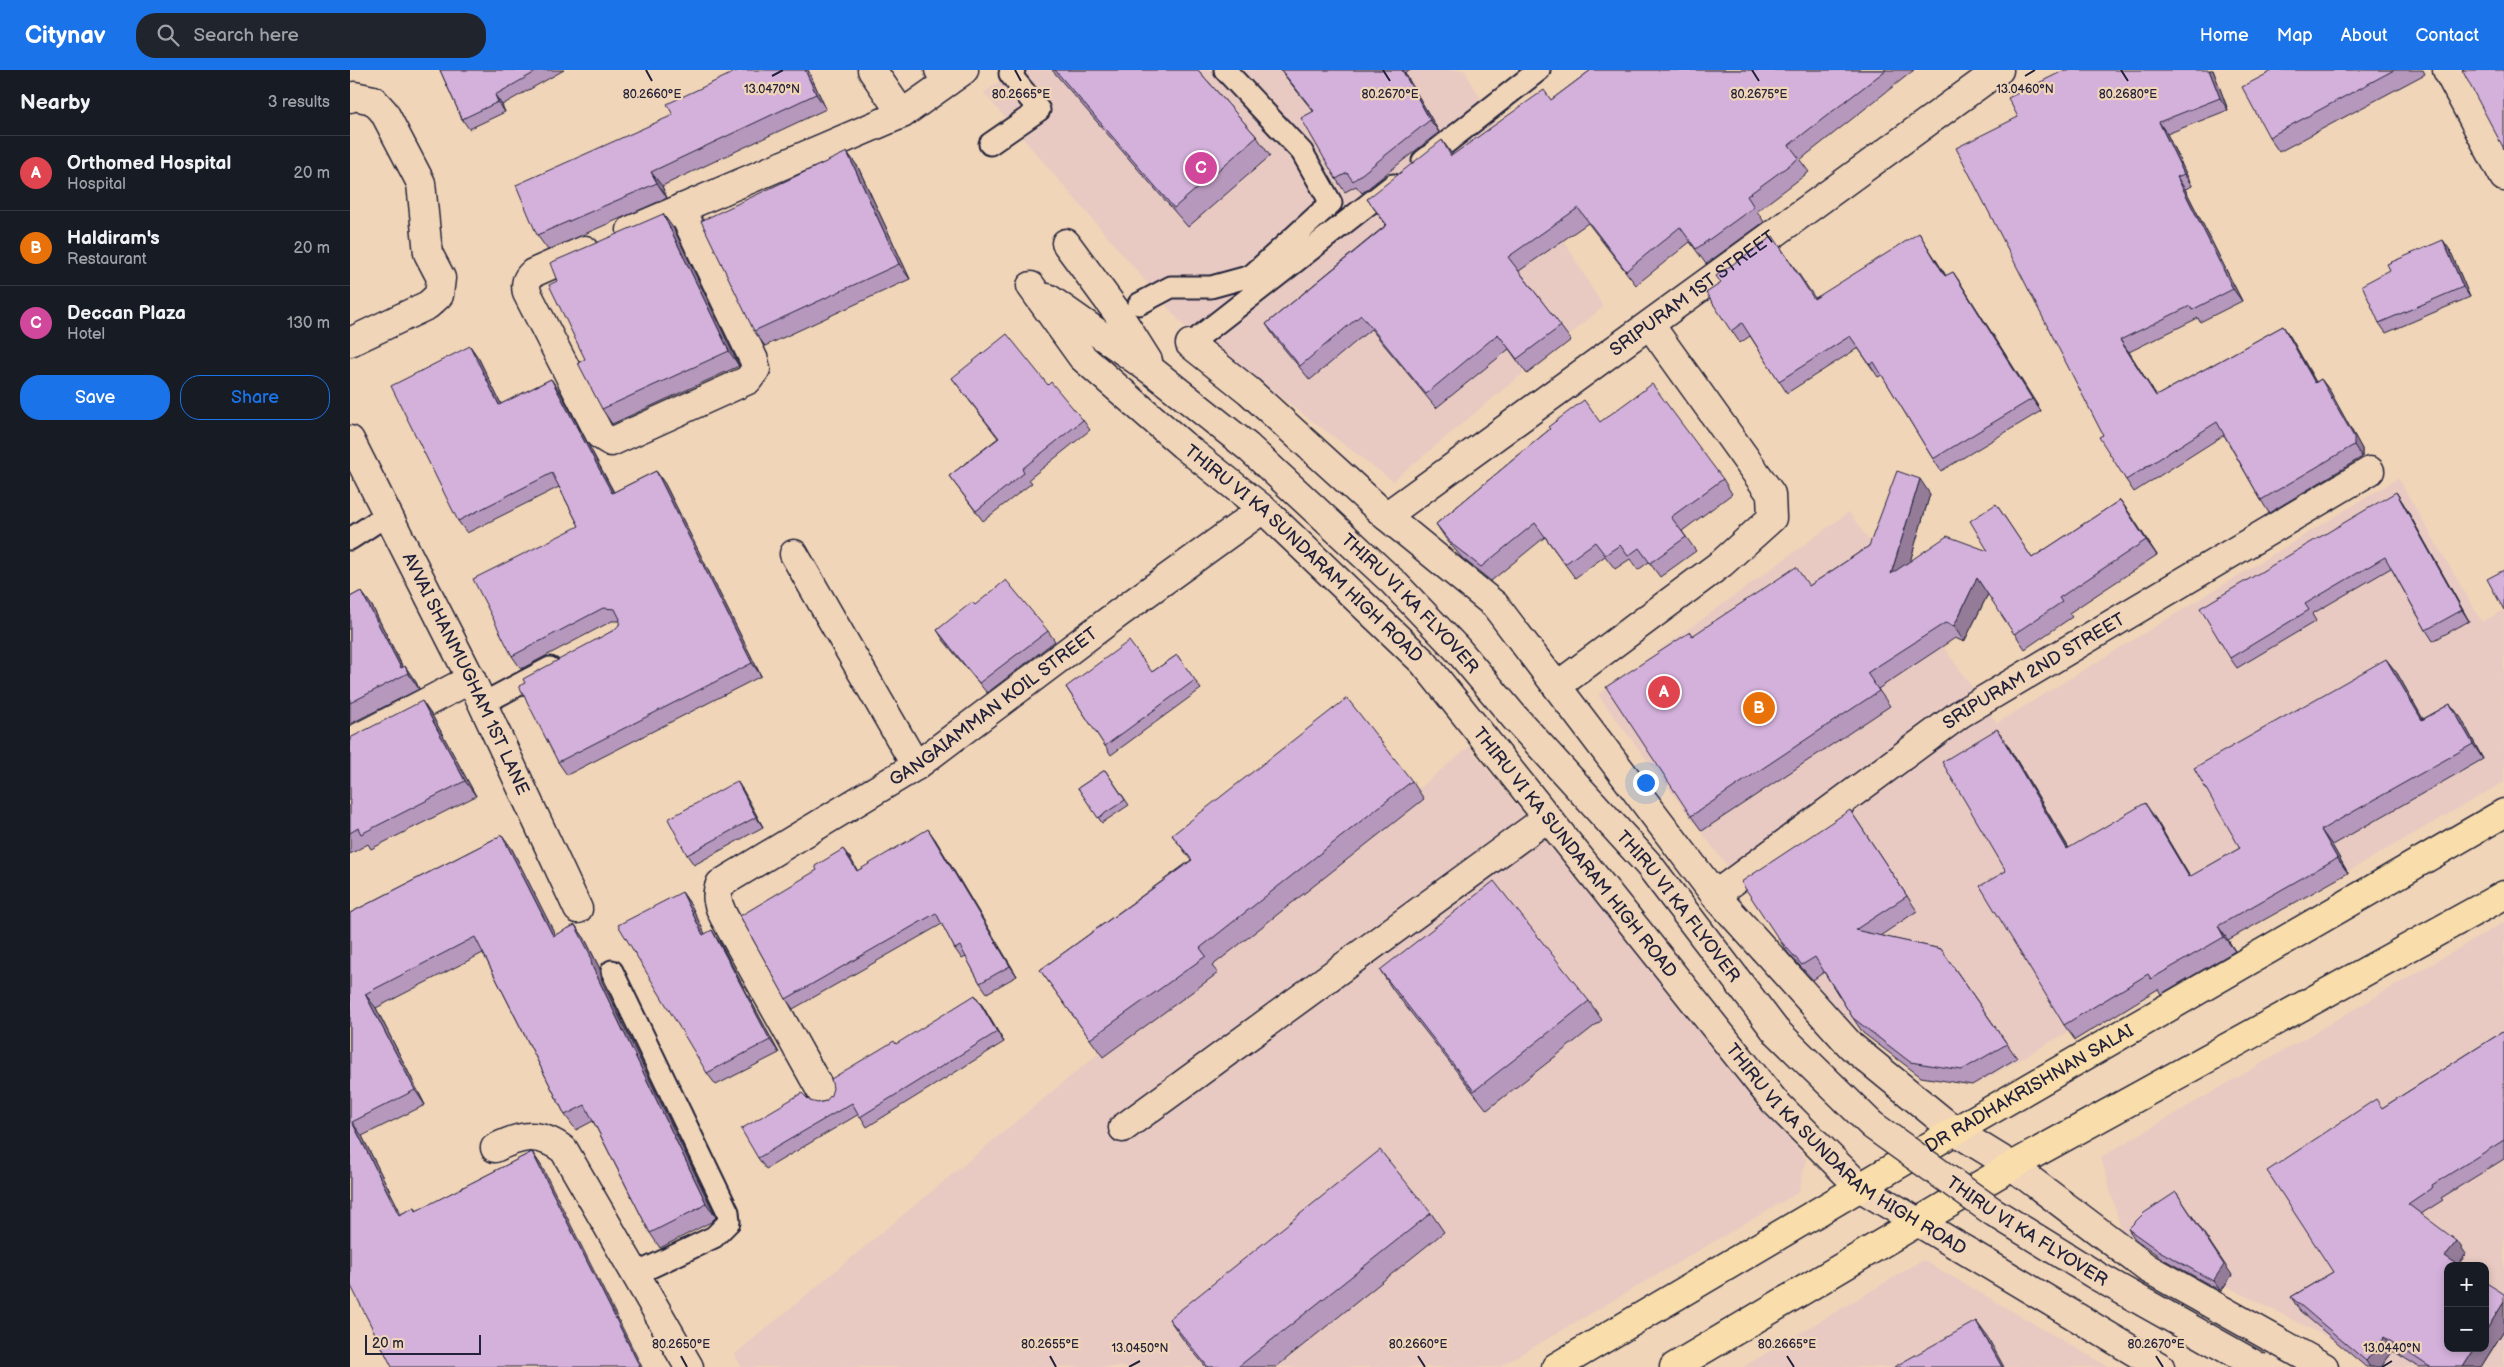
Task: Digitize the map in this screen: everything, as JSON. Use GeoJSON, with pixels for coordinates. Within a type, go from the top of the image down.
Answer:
{"type":"FeatureCollection","features":[{"type":"Feature","properties":{"kind":"main road","name":"DR RADHAKRISHNAN SALAI"},"geometry":{"type":"LineString","coordinates":[[1556,1367],[1955,1131],[2504,813]]}},
{"type":"Feature","properties":{"kind":"main road"},"geometry":{"type":"LineString","coordinates":[[1674,1367],[2012,1166],[2504,895]]}},
{"type":"Feature","properties":{"kind":"street"},"geometry":{"type":"LineString","coordinates":[[872,70],[902,114]]}},
{"type":"Feature","properties":{"kind":"street","name":"SRIPURAM 1ST STREET"},"geometry":{"type":"LineString","coordinates":[[1386,516],[1999,70]]}},
{"type":"Feature","properties":{"kind":"street"},"geometry":{"type":"LineString","coordinates":[[2447,70],[2504,177]]}},
{"type":"Feature","properties":{"kind":"street"},"geometry":{"type":"LineString","coordinates":[[682,208],[754,360],[756,368],[748,380],[619,440],[605,440],[600,435],[527,293],[527,278],[533,273],[682,208],[902,114],[950,74]]}},
{"type":"Feature","properties":{"kind":"street"},"geometry":{"type":"LineString","coordinates":[[350,98],[354,96],[373,100],[384,112],[421,183],[428,253],[441,278],[439,295],[428,305],[350,342]]}},
{"type":"Feature","properties":{"kind":"street","name":"THIRU VI KA FLYOVER"},"geometry":{"type":"LineString","coordinates":[[1066,243],[1119,315],[1155,373]]}},
{"type":"Feature","properties":{"kind":"street","name":"THIRU VI KA FLYOVER"},"geometry":{"type":"LineString","coordinates":[[1031,286],[1155,373],[1248,447],[1393,582],[1649,865],[1775,1030],[1872,1125],[1992,1210],[2096,1276],[2259,1367]]}},
{"type":"Feature","properties":{"kind":"street","name":"THIRU VI KA SUNDARAM HIGH ROAD"},"geometry":{"type":"LineString","coordinates":[[1031,286],[1082,357],[1183,445],[1263,509],[1424,662],[1774,1101],[1861,1188],[2160,1367]]}},
{"type":"Feature","properties":{"kind":"street"},"geometry":{"type":"LineString","coordinates":[[1557,686],[1722,563],[1772,518],[1771,494],[1650,325]]}},
{"type":"Feature","properties":{"kind":"street"},"geometry":{"type":"LineString","coordinates":[[1190,344],[1249,391],[1386,516],[1495,604],[1715,895],[1851,1046],[1955,1131],[2012,1166],[2147,1268],[2324,1367]]}},
{"type":"Feature","properties":{"kind":"street","name":"AVVAI SHANMUGHAM 1ST LANE"},"geometry":{"type":"LineString","coordinates":[[350,440],[471,679],[578,909]]}},
{"type":"Feature","properties":{"kind":"street","name":"SRIPURAM 2ND STREET"},"geometry":{"type":"LineString","coordinates":[[1715,895],[1960,714],[2370,471]]}},
{"type":"Feature","properties":{"kind":"street","name":"GANGAIAMMAN KOIL STREET"},"geometry":{"type":"LineString","coordinates":[[825,1098],[718,905],[717,893],[720,884],[916,766],[1119,613],[1263,509]]}},
{"type":"Feature","properties":{"kind":"street"},"geometry":{"type":"LineString","coordinates":[[794,554],[916,766]]}},
{"type":"Feature","properties":{"kind":"street"},"geometry":{"type":"LineString","coordinates":[[350,742],[471,679]]}},
{"type":"Feature","properties":{"kind":"street"},"geometry":{"type":"LineString","coordinates":[[1124,1128],[1547,818]]}},
{"type":"Feature","properties":{"kind":"street"},"geometry":{"type":"LineString","coordinates":[[495,1148],[515,1138],[534,1137],[550,1140],[564,1150],[689,1367]]}},
{"type":"Feature","properties":{"kind":"lane"},"geometry":{"type":"LineString","coordinates":[[990,144],[1039,110],[1010,74],[1014,70]]}},
{"type":"Feature","properties":{"kind":"lane"},"geometry":{"type":"LineString","coordinates":[[1139,304],[1171,287],[1211,287],[1251,276],[1331,204],[1302,152],[1224,70]]}},
{"type":"Feature","properties":{"kind":"lane"},"geometry":{"type":"LineString","coordinates":[[1190,344],[1539,70]]}},
{"type":"Feature","properties":{"kind":"lane"},"geometry":{"type":"LineString","coordinates":[[350,539],[387,515]]}},
{"type":"Feature","properties":{"kind":"lane"},"geometry":{"type":"LineString","coordinates":[[482,704],[567,659]]}},
{"type":"Feature","properties":{"kind":"lane"},"geometry":{"type":"LineString","coordinates":[[612,971],[728,1217],[728,1222],[714,1237],[636,1274]]}},
{"type":"Feature","properties":{"kind":"shaded area"},"geometry":{"type":"Polygon","coordinates":[[[1016,70],[1464,70],[1603,307],[1393,481],[1184,326],[984,93],[1016,70]]]}},
{"type":"Feature","properties":{"kind":"shaded area"},"geometry":{"type":"Polygon","coordinates":[[[2398,478],[2482,622],[2504,610],[2504,782],[1979,1083],[1915,1072],[1835,1009],[1598,695],[1849,512],[1997,723],[2398,478]]]}},
{"type":"Feature","properties":{"kind":"shaded area"},"geometry":{"type":"Polygon","coordinates":[[[1469,747],[1806,1159],[1799,1192],[1499,1367],[741,1367],[735,1354],[1469,747]]]}},
{"type":"Feature","properties":{"kind":"shaded area"},"geometry":{"type":"Polygon","coordinates":[[[2504,922],[2504,1367],[2386,1367],[2122,1233],[2101,1157],[2504,922]]]}},
{"type":"Feature","properties":{"kind":"shaded area"},"geometry":{"type":"Polygon","coordinates":[[[1923,1260],[2109,1367],[1743,1367],[1923,1260]]]}},
{"type":"Feature","properties":{"kind":"building"},"geometry":{"type":"Polygon","coordinates":[[[440,70],[539,70],[495,95],[498,102],[462,119],[440,70]]]}},
{"type":"Feature","properties":{"kind":"building"},"geometry":{"type":"Polygon","coordinates":[[[739,70],[805,70],[816,94],[651,172],[657,183],[537,235],[516,185],[673,115],[667,104],[739,70]]]}},
{"type":"Feature","properties":{"kind":"building"},"geometry":{"type":"Polygon","coordinates":[[[1055,70],[1198,70],[1257,137],[1174,208],[1055,70]]]}},
{"type":"Feature","properties":{"kind":"building"},"geometry":{"type":"Polygon","coordinates":[[[1281,70],[1402,70],[1430,120],[1353,181],[1347,173],[1336,179],[1301,118],[1314,111],[1281,70]]]}},
{"type":"Feature","properties":{"kind":"building"},"geometry":{"type":"Polygon","coordinates":[[[1591,70],[1886,70],[1789,145],[1799,158],[1747,196],[1754,207],[1696,249],[1680,227],[1626,271],[1578,208],[1508,257],[1561,326],[1517,359],[1498,334],[1426,394],[1361,315],[1300,366],[1266,324],[1387,225],[1367,199],[1442,140],[1451,156],[1544,90],[1551,100],[1591,70]]]}},
{"type":"Feature","properties":{"kind":"building"},"geometry":{"type":"Polygon","coordinates":[[[2065,70],[2209,70],[2220,98],[2159,122],[2184,174],[2177,177],[2233,289],[2192,310],[2190,306],[2120,340],[2156,396],[2283,326],[2315,383],[2321,379],[2354,437],[2354,445],[2261,500],[2217,422],[2126,480],[2099,437],[2103,435],[1956,148],[2018,117],[2008,98],[2065,70]]]}},
{"type":"Feature","properties":{"kind":"building"},"geometry":{"type":"Polygon","coordinates":[[[2274,70],[2394,70],[2269,137],[2242,87],[2274,70]]]}},
{"type":"Feature","properties":{"kind":"building"},"geometry":{"type":"Polygon","coordinates":[[[2462,70],[2504,70],[2504,149],[2462,70]]]}},
{"type":"Feature","properties":{"kind":"building"},"geometry":{"type":"Polygon","coordinates":[[[847,152],[899,264],[754,331],[701,221],[847,152]]]}},
{"type":"Feature","properties":{"kind":"building"},"geometry":{"type":"Polygon","coordinates":[[[663,214],[729,351],[602,409],[578,363],[585,359],[549,285],[557,281],[550,263],[663,214]]]}},
{"type":"Feature","properties":{"kind":"building"},"geometry":{"type":"Polygon","coordinates":[[[1919,233],[1945,276],[1953,272],[2032,399],[1933,459],[1874,362],[1870,365],[1850,336],[1779,381],[1742,323],[1731,331],[1706,293],[1721,283],[1716,276],[1773,236],[1814,299],[1919,233]]]}},
{"type":"Feature","properties":{"kind":"building"},"geometry":{"type":"Polygon","coordinates":[[[2443,240],[2463,287],[2379,323],[2362,285],[2390,270],[2387,264],[2443,240]]]}},
{"type":"Feature","properties":{"kind":"building"},"geometry":{"type":"Polygon","coordinates":[[[1007,334],[1048,385],[1051,382],[1083,420],[1022,469],[1024,473],[976,511],[949,476],[999,438],[952,378],[1007,334]]]}},
{"type":"Feature","properties":{"kind":"building"},"geometry":{"type":"Polygon","coordinates":[[[470,346],[499,405],[551,379],[612,493],[656,471],[752,663],[558,762],[519,686],[525,683],[523,679],[614,630],[619,625],[620,619],[615,609],[603,608],[512,656],[473,579],[579,526],[552,473],[458,521],[391,386],[470,346]]]}},
{"type":"Feature","properties":{"kind":"building"},"geometry":{"type":"Polygon","coordinates":[[[1652,384],[1723,479],[1671,517],[1686,537],[1650,563],[1639,548],[1628,556],[1620,545],[1605,555],[1595,542],[1565,564],[1535,523],[1481,567],[1452,544],[1436,524],[1550,429],[1548,427],[1584,400],[1600,422],[1652,384]]]}},
{"type":"Feature","properties":{"kind":"building"},"geometry":{"type":"Polygon","coordinates":[[[1897,471],[1920,479],[1891,574],[1947,536],[1988,551],[1970,521],[1996,504],[2032,558],[2120,500],[2146,540],[2059,598],[2062,602],[2014,634],[1977,578],[1954,626],[1945,623],[1867,673],[1879,691],[1691,816],[1606,687],[1690,632],[1692,636],[1796,567],[1809,586],[1869,546],[1897,471]]]}},
{"type":"Feature","properties":{"kind":"building"},"geometry":{"type":"Polygon","coordinates":[[[2396,492],[2462,610],[2426,630],[2385,557],[2305,604],[2309,610],[2230,658],[2200,608],[2396,492]]]}},
{"type":"Feature","properties":{"kind":"building"},"geometry":{"type":"Polygon","coordinates":[[[2504,570],[2504,610],[2487,579],[2504,570]]]}},
{"type":"Feature","properties":{"kind":"building"},"geometry":{"type":"Polygon","coordinates":[[[1006,580],[1048,631],[979,683],[937,630],[972,602],[975,605],[1006,580]]]}},
{"type":"Feature","properties":{"kind":"building"},"geometry":{"type":"Polygon","coordinates":[[[361,591],[401,668],[405,666],[408,673],[350,703],[350,597],[361,591]]]}},
{"type":"Feature","properties":{"kind":"building"},"geometry":{"type":"Polygon","coordinates":[[[1129,641],[1152,672],[1177,655],[1195,680],[1105,746],[1066,687],[1129,641]]]}},
{"type":"Feature","properties":{"kind":"building"},"geometry":{"type":"Polygon","coordinates":[[[2386,659],[2422,720],[2450,704],[2473,744],[2321,830],[2337,858],[2218,926],[2224,937],[2151,979],[2148,974],[2064,1025],[1980,886],[2006,871],[1942,762],[1997,729],[2067,849],[2145,803],[2189,877],[2240,848],[2194,768],[2386,659]]]}},
{"type":"Feature","properties":{"kind":"building"},"geometry":{"type":"Polygon","coordinates":[[[1347,698],[1412,781],[1200,948],[1206,956],[1090,1039],[1040,970],[1192,860],[1172,835],[1347,698]]]}},
{"type":"Feature","properties":{"kind":"building"},"geometry":{"type":"Polygon","coordinates":[[[422,701],[465,781],[361,834],[358,828],[350,833],[350,738],[422,701]]]}},
{"type":"Feature","properties":{"kind":"building"},"geometry":{"type":"Polygon","coordinates":[[[1105,770],[1125,800],[1098,818],[1078,788],[1105,770]]]}},
{"type":"Feature","properties":{"kind":"building"},"geometry":{"type":"Polygon","coordinates":[[[737,781],[756,817],[687,855],[668,819],[737,781]]]}},
{"type":"Feature","properties":{"kind":"building"},"geometry":{"type":"Polygon","coordinates":[[[1850,810],[1907,896],[1855,930],[1941,949],[2007,1044],[1962,1070],[1910,1062],[1853,1018],[1815,957],[1802,965],[1778,938],[1741,882],[1850,810]]]}},
{"type":"Feature","properties":{"kind":"building"},"geometry":{"type":"Polygon","coordinates":[[[928,829],[1010,966],[980,983],[960,946],[955,949],[936,913],[786,999],[740,916],[817,870],[815,866],[843,849],[857,871],[928,829]]]}},
{"type":"Feature","properties":{"kind":"building"},"geometry":{"type":"Polygon","coordinates":[[[502,835],[553,936],[575,925],[590,954],[592,966],[706,1203],[650,1233],[585,1105],[565,1115],[475,937],[365,994],[415,1090],[352,1122],[399,1215],[415,1207],[416,1211],[532,1152],[640,1367],[392,1367],[350,1284],[350,913],[502,835]]]}},
{"type":"Feature","properties":{"kind":"building"},"geometry":{"type":"Polygon","coordinates":[[[1494,881],[1589,1001],[1474,1091],[1380,970],[1494,881]]]}},
{"type":"Feature","properties":{"kind":"building"},"geometry":{"type":"Polygon","coordinates":[[[682,892],[703,935],[712,930],[770,1040],[707,1073],[618,925],[682,892]]]}},
{"type":"Feature","properties":{"kind":"building"},"geometry":{"type":"Polygon","coordinates":[[[975,995],[997,1032],[860,1117],[852,1103],[758,1158],[741,1129],[802,1093],[810,1101],[818,1103],[826,1101],[831,1095],[833,1088],[831,1079],[894,1041],[896,1044],[975,995]]]}},
{"type":"Feature","properties":{"kind":"building"},"geometry":{"type":"Polygon","coordinates":[[[2504,1031],[2504,1140],[2432,1185],[2433,1187],[2408,1204],[2457,1241],[2445,1256],[2454,1262],[2444,1262],[2444,1352],[2472,1352],[2463,1367],[2430,1367],[2384,1337],[2366,1361],[2291,1297],[2333,1272],[2267,1171],[2376,1099],[2382,1108],[2504,1031]]]}},
{"type":"Feature","properties":{"kind":"building"},"geometry":{"type":"Polygon","coordinates":[[[1380,1150],[1431,1213],[1238,1367],[1208,1367],[1169,1319],[1380,1150]]]}},
{"type":"Feature","properties":{"kind":"building"},"geometry":{"type":"Polygon","coordinates":[[[2176,1192],[2224,1265],[2213,1281],[2156,1249],[2128,1229],[2144,1213],[2176,1192]]]}},
{"type":"Feature","properties":{"kind":"building"},"geometry":{"type":"Polygon","coordinates":[[[2489,1285],[2504,1294],[2504,1302],[2489,1326],[2489,1285]]]}},
{"type":"Feature","properties":{"kind":"building"},"geometry":{"type":"Polygon","coordinates":[[[1976,1321],[2002,1367],[1894,1367],[1976,1321]]]}},
{"type":"Feature","properties":{"kind":"place","name":"Deccan Plaza"},"geometry":{"type":"Point","coordinates":[1201,168]}},
{"type":"Feature","properties":{"kind":"place","name":"Orthomed Hospital"},"geometry":{"type":"Point","coordinates":[1664,692]}},
{"type":"Feature","properties":{"kind":"place","name":"Haldiram's"},"geometry":{"type":"Point","coordinates":[1759,708]}}]}
